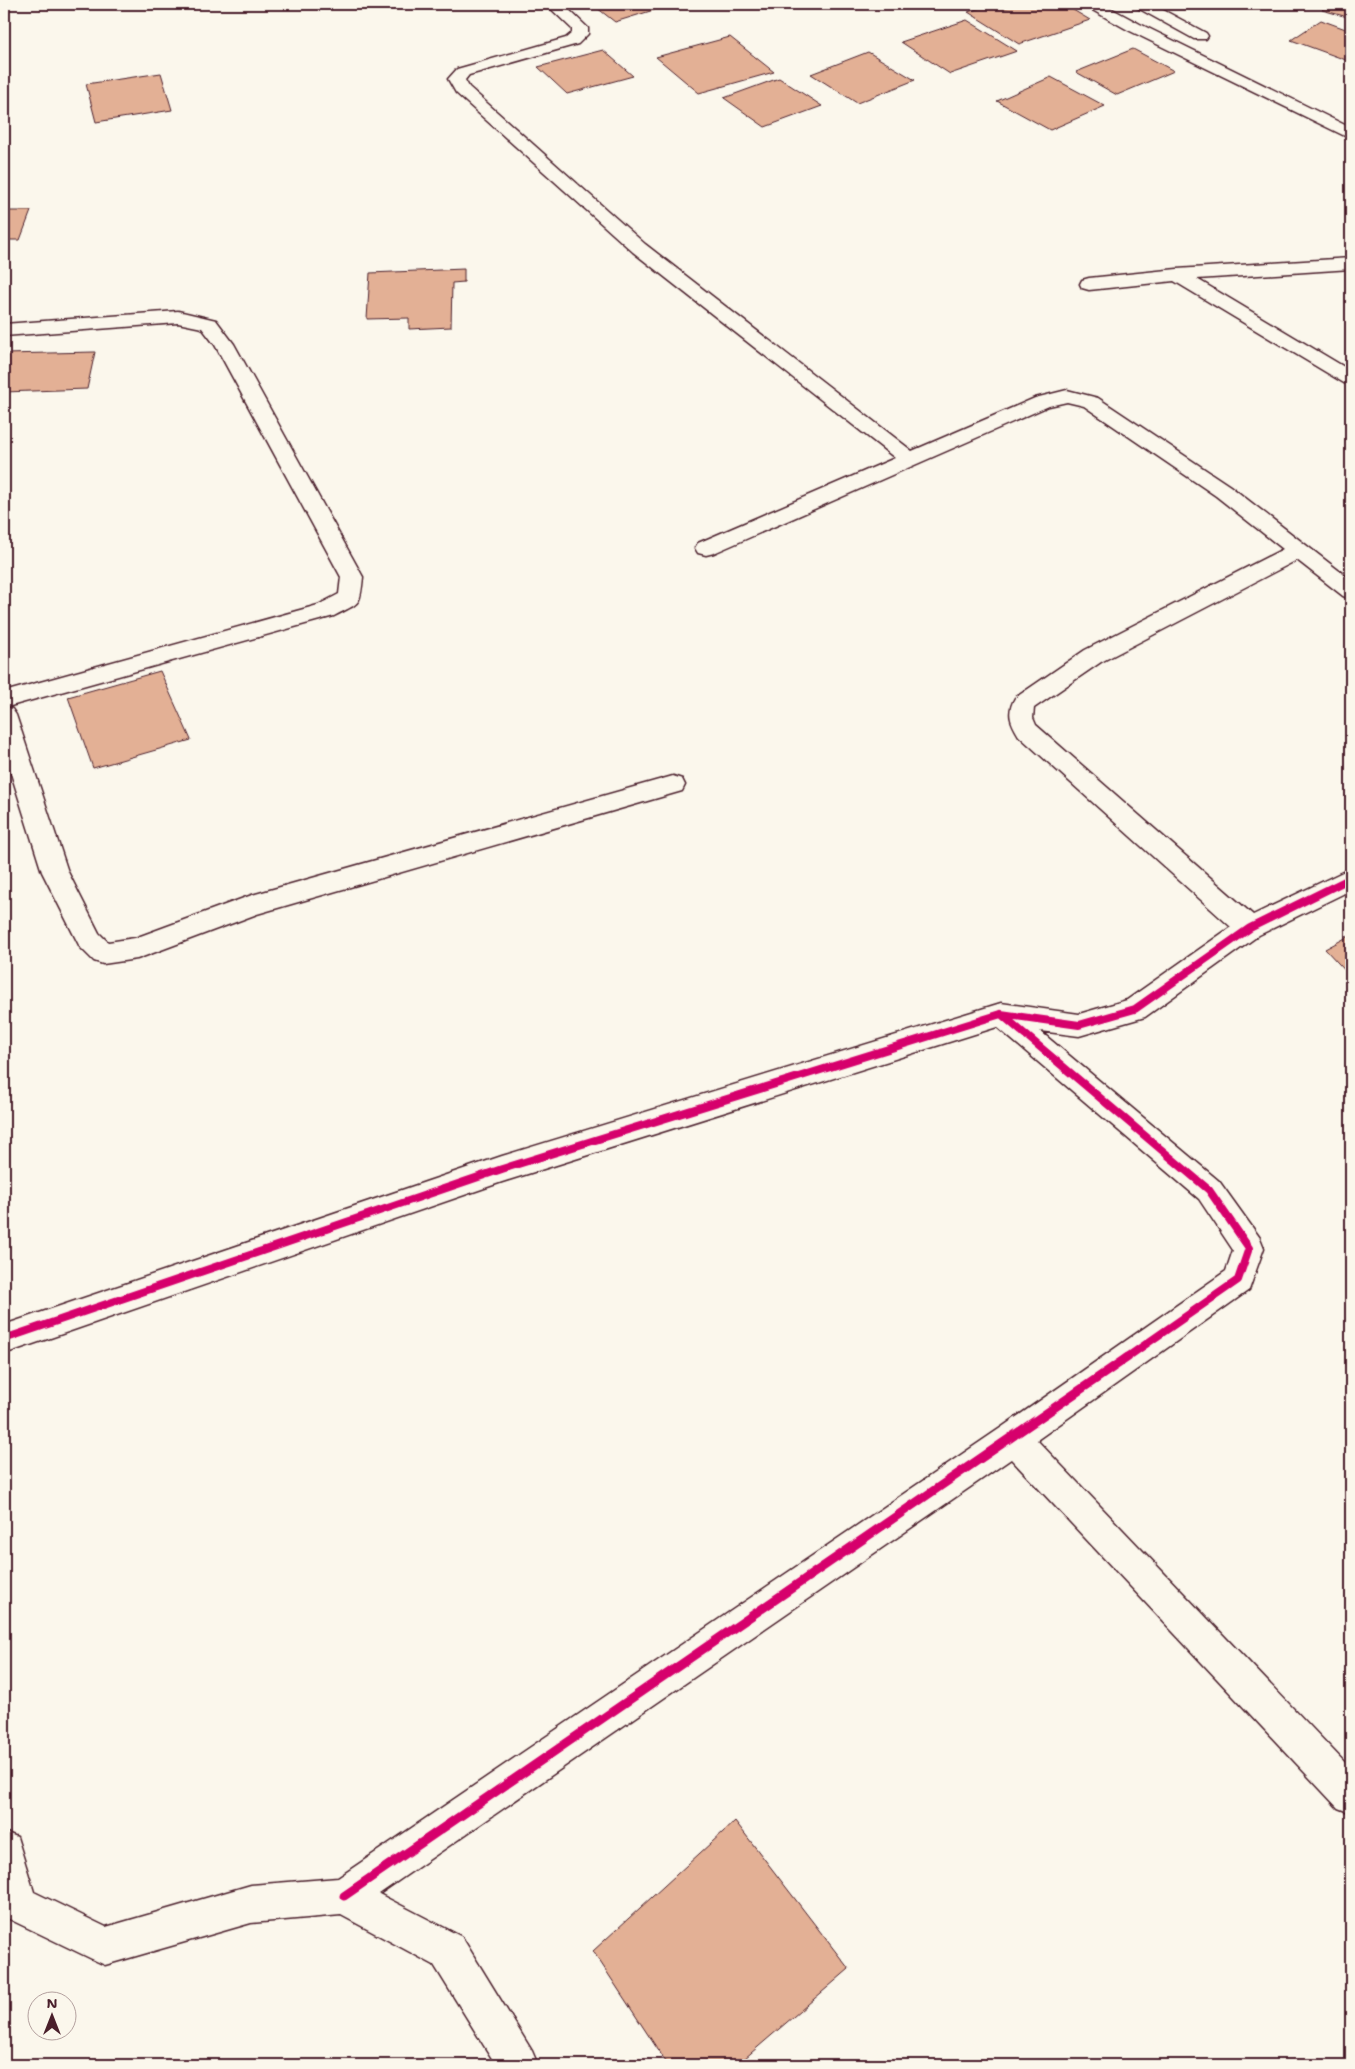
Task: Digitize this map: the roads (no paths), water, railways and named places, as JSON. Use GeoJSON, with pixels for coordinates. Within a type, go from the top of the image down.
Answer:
{"type":"FeatureCollection","features":[{"type":"Feature","properties":{"kind":"street"},"geometry":{"type":"LineString","coordinates":[[554,4],[580,28],[580,34],[572,41],[464,72],[456,79],[462,90],[639,248],[910,459]]}},
{"type":"Feature","properties":{"kind":"street"},"geometry":{"type":"LineString","coordinates":[[1092,4],[1134,27],[1351,134]]}},
{"type":"Feature","properties":{"kind":"street"},"geometry":{"type":"LineString","coordinates":[[1140,4],[1200,36]]}},
{"type":"Feature","properties":{"kind":"street"},"geometry":{"type":"LineString","coordinates":[[1089,284],[1177,275],[1351,263]]}},
{"type":"Feature","properties":{"kind":"street"},"geometry":{"type":"LineString","coordinates":[[1177,275],[1351,379]]}},
{"type":"Feature","properties":{"kind":"street"},"geometry":{"type":"LineString","coordinates":[[4,330],[178,316],[209,324],[224,344],[352,577],[350,598],[326,611],[4,700]]}},
{"type":"Feature","properties":{"kind":"street"},"geometry":{"type":"LineString","coordinates":[[706,548],[1042,402],[1067,396],[1091,402],[1223,491],[1351,591]]}},
{"type":"Feature","properties":{"kind":"street"},"geometry":{"type":"LineString","coordinates":[[1250,928],[1026,730],[1020,718],[1024,704],[1093,656],[1299,550]]}},
{"type":"Feature","properties":{"kind":"street"},"geometry":{"type":"LineString","coordinates":[[4,715],[55,872],[89,940],[102,953],[137,948],[252,905],[673,785]]}},
{"type":"Feature","properties":{"kind":"street"},"geometry":{"type":"LineString","coordinates":[[4,1339],[502,1169],[1001,1014],[1079,1025],[1135,1009],[1250,928],[1351,878]]}},
{"type":"Feature","properties":{"kind":"street"},"geometry":{"type":"LineString","coordinates":[[4,1850],[18,1904],[105,1946],[251,1904],[344,1896],[1014,1438],[1238,1280],[1249,1248],[1209,1190],[1001,1014]]}},
{"type":"Feature","properties":{"kind":"street"},"geometry":{"type":"LineString","coordinates":[[1014,1438],[1351,1795]]}},
{"type":"Feature","properties":{"kind":"street"},"geometry":{"type":"LineString","coordinates":[[344,1896],[448,1951],[518,2065]]}}]}
